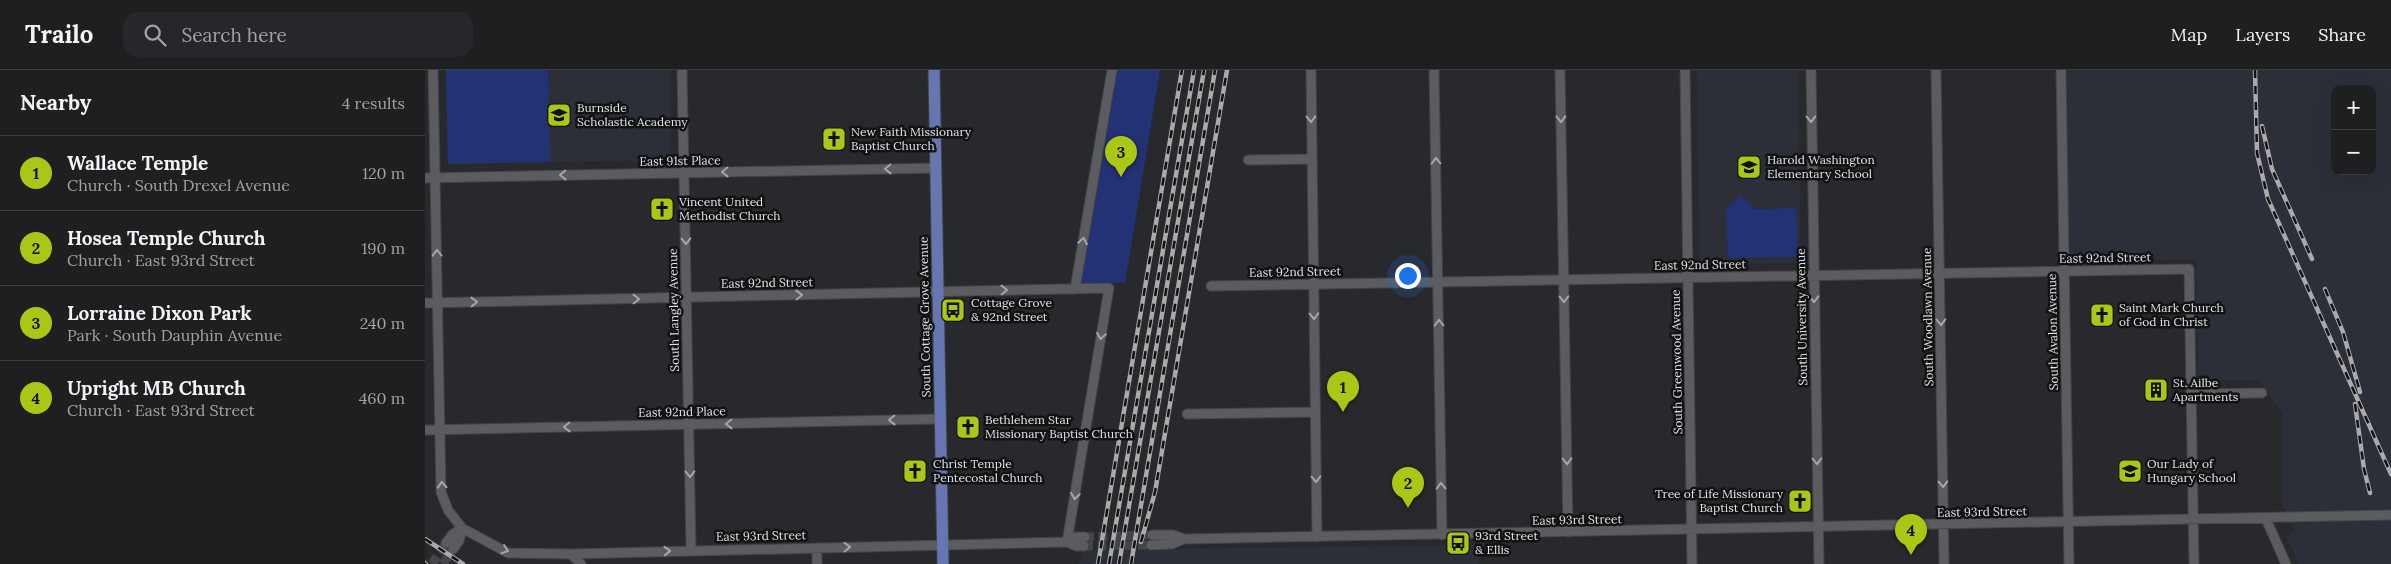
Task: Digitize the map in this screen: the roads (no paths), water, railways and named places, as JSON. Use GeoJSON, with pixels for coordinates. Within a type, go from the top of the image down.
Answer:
{"type":"FeatureCollection","features":[{"type":"Feature","properties":{"kind":"main road","name":"South Cottage Grove Avenue"},"geometry":{"type":"LineString","coordinates":[[934,70],[943,564]]}},
{"type":"Feature","properties":{"kind":"street"},"geometry":{"type":"LineString","coordinates":[[433,70],[441,492],[448,510],[462,528],[459,541],[449,546]]}},
{"type":"Feature","properties":{"kind":"street","name":"South Langley Avenue"},"geometry":{"type":"LineString","coordinates":[[683,70],[691,550]]}},
{"type":"Feature","properties":{"kind":"street"},"geometry":{"type":"LineString","coordinates":[[1075,289],[1113,70]]}},
{"type":"Feature","properties":{"kind":"street"},"geometry":{"type":"LineString","coordinates":[[1311,70],[1317,537]]}},
{"type":"Feature","properties":{"kind":"street"},"geometry":{"type":"LineString","coordinates":[[1434,70],[1442,535]]}},
{"type":"Feature","properties":{"kind":"street"},"geometry":{"type":"LineString","coordinates":[[1560,70],[1568,532]]}},
{"type":"Feature","properties":{"kind":"street","name":"South Greenwood Avenue"},"geometry":{"type":"LineString","coordinates":[[1685,70],[1692,564]]}},
{"type":"Feature","properties":{"kind":"street","name":"South University Avenue"},"geometry":{"type":"LineString","coordinates":[[1811,70],[1819,564]]}},
{"type":"Feature","properties":{"kind":"street","name":"South Woodlawn Avenue"},"geometry":{"type":"LineString","coordinates":[[1935,70],[1945,564]]}},
{"type":"Feature","properties":{"kind":"street","name":"South Avalon Avenue"},"geometry":{"type":"LineString","coordinates":[[2061,70],[2069,564]]}},
{"type":"Feature","properties":{"kind":"street"},"geometry":{"type":"LineString","coordinates":[[1248,160],[1312,159]]}},
{"type":"Feature","properties":{"kind":"street","name":"East 91st Place"},"geometry":{"type":"LineString","coordinates":[[425,178],[937,168]]}},
{"type":"Feature","properties":{"kind":"street","name":"East 92nd Street"},"geometry":{"type":"LineString","coordinates":[[1211,286],[2189,269],[2191,394]]}},
{"type":"Feature","properties":{"kind":"street","name":"East 92nd Street"},"geometry":{"type":"LineString","coordinates":[[425,303],[1109,288],[1067,542]]}},
{"type":"Feature","properties":{"kind":"street"},"geometry":{"type":"LineString","coordinates":[[2194,564],[2191,394],[2261,393]]}},
{"type":"Feature","properties":{"kind":"street"},"geometry":{"type":"LineString","coordinates":[[1187,414],[1315,412]]}},
{"type":"Feature","properties":{"kind":"street","name":"East 92nd Place"},"geometry":{"type":"LineString","coordinates":[[425,430],[940,419]]}},
{"type":"Feature","properties":{"kind":"street","name":"East 93rd Street"},"geometry":{"type":"LineString","coordinates":[[1152,540],[1173,535],[1184,540],[2391,515]]}},
{"type":"Feature","properties":{"kind":"street"},"geometry":{"type":"LineString","coordinates":[[2266,519],[2286,564]]}},
{"type":"Feature","properties":{"kind":"street","name":"East 93rd Street"},"geometry":{"type":"LineString","coordinates":[[462,528],[508,553],[571,554],[1067,542],[1077,537],[1085,541]]}},
{"type":"Feature","properties":{"kind":"street"},"geometry":{"type":"LineString","coordinates":[[817,548],[817,564]]}},
{"type":"Feature","properties":{"kind":"street"},"geometry":{"type":"LineString","coordinates":[[571,554],[581,564]]}},
{"type":"Feature","properties":{"kind":"tunnel"},"geometry":{"type":"LineString","coordinates":[[1085,537],[1152,535]]}},
{"type":"Feature","properties":{"kind":"tunnel"},"geometry":{"type":"LineString","coordinates":[[432,564],[446,543]]}},
{"type":"Feature","properties":{"kind":"tunnel"},"geometry":{"type":"LineString","coordinates":[[1084,546],[1151,545]]}},
{"type":"Feature","properties":{"kind":"tunnel"},"geometry":{"type":"LineString","coordinates":[[443,564],[453,549]]}},
{"type":"Feature","properties":{"kind":"railway"},"geometry":{"type":"LineString","coordinates":[[1098,564],[1182,70]]}},
{"type":"Feature","properties":{"kind":"railway"},"geometry":{"type":"LineString","coordinates":[[1109,564],[1194,70]]}},
{"type":"Feature","properties":{"kind":"railway"},"geometry":{"type":"LineString","coordinates":[[1119,564],[1204,70]]}},
{"type":"Feature","properties":{"kind":"railway"},"geometry":{"type":"LineString","coordinates":[[1131,564],[1215,70]]}},
{"type":"Feature","properties":{"kind":"railway"},"geometry":{"type":"LineString","coordinates":[[1141,542],[1155,492],[1227,70]]}},
{"type":"Feature","properties":{"kind":"railway"},"geometry":{"type":"LineString","coordinates":[[2255,70],[2257,153],[2268,199],[2391,474]]}},
{"type":"Feature","properties":{"kind":"railway"},"geometry":{"type":"LineString","coordinates":[[2262,126],[2272,169],[2312,259]]}},
{"type":"Feature","properties":{"kind":"railway"},"geometry":{"type":"LineString","coordinates":[[2325,289],[2343,332],[2360,392]]}},
{"type":"Feature","properties":{"kind":"railway"},"geometry":{"type":"LineString","coordinates":[[2355,404],[2364,469],[2370,493]]}},
{"type":"Feature","properties":{"kind":"railway"},"geometry":{"type":"LineString","coordinates":[[425,539],[463,564]]}},
{"type":"Feature","properties":{"kind":"place","name":"Burnside Scholastic Academy"},"geometry":{"type":"Point","coordinates":[559,115]}},
{"type":"Feature","properties":{"kind":"place","name":"New Faith Missionary Baptist Church"},"geometry":{"type":"Point","coordinates":[834,139]}},
{"type":"Feature","properties":{"kind":"place","name":"Harold Washington Elementary School"},"geometry":{"type":"Point","coordinates":[1749,167]}},
{"type":"Feature","properties":{"kind":"place","name":"Lorraine Dixon Park"},"geometry":{"type":"Point","coordinates":[1121,177]}},
{"type":"Feature","properties":{"kind":"place","name":"Vincent United Methodist Church"},"geometry":{"type":"Point","coordinates":[662,209]}},
{"type":"Feature","properties":{"kind":"place","name":"Cottage Grove & 92nd Street"},"geometry":{"type":"Point","coordinates":[953,310]}},
{"type":"Feature","properties":{"kind":"place","name":"Saint Mark Church of God in Christ"},"geometry":{"type":"Point","coordinates":[2102,315]}},
{"type":"Feature","properties":{"kind":"place","name":"St. Ailbe Apartments"},"geometry":{"type":"Point","coordinates":[2156,390]}},
{"type":"Feature","properties":{"kind":"place","name":"Wallace Temple"},"geometry":{"type":"Point","coordinates":[1343,412]}},
{"type":"Feature","properties":{"kind":"place","name":"Bethlehem Star Missionary Baptist Church"},"geometry":{"type":"Point","coordinates":[968,427]}},
{"type":"Feature","properties":{"kind":"place","name":"Christ Temple Pentecostal Church"},"geometry":{"type":"Point","coordinates":[915,471]}},
{"type":"Feature","properties":{"kind":"place","name":"Our Lady of Hungary School"},"geometry":{"type":"Point","coordinates":[2130,471]}},
{"type":"Feature","properties":{"kind":"place","name":"Tree of Life Missionary Baptist Church"},"geometry":{"type":"Point","coordinates":[1800,501]}},
{"type":"Feature","properties":{"kind":"place","name":"Hosea Temple Church"},"geometry":{"type":"Point","coordinates":[1408,508]}},
{"type":"Feature","properties":{"kind":"place","name":"93rd Street & Ellis"},"geometry":{"type":"Point","coordinates":[1458,543]}},
{"type":"Feature","properties":{"kind":"place","name":"Upright MB Church"},"geometry":{"type":"Point","coordinates":[1911,555]}}]}
